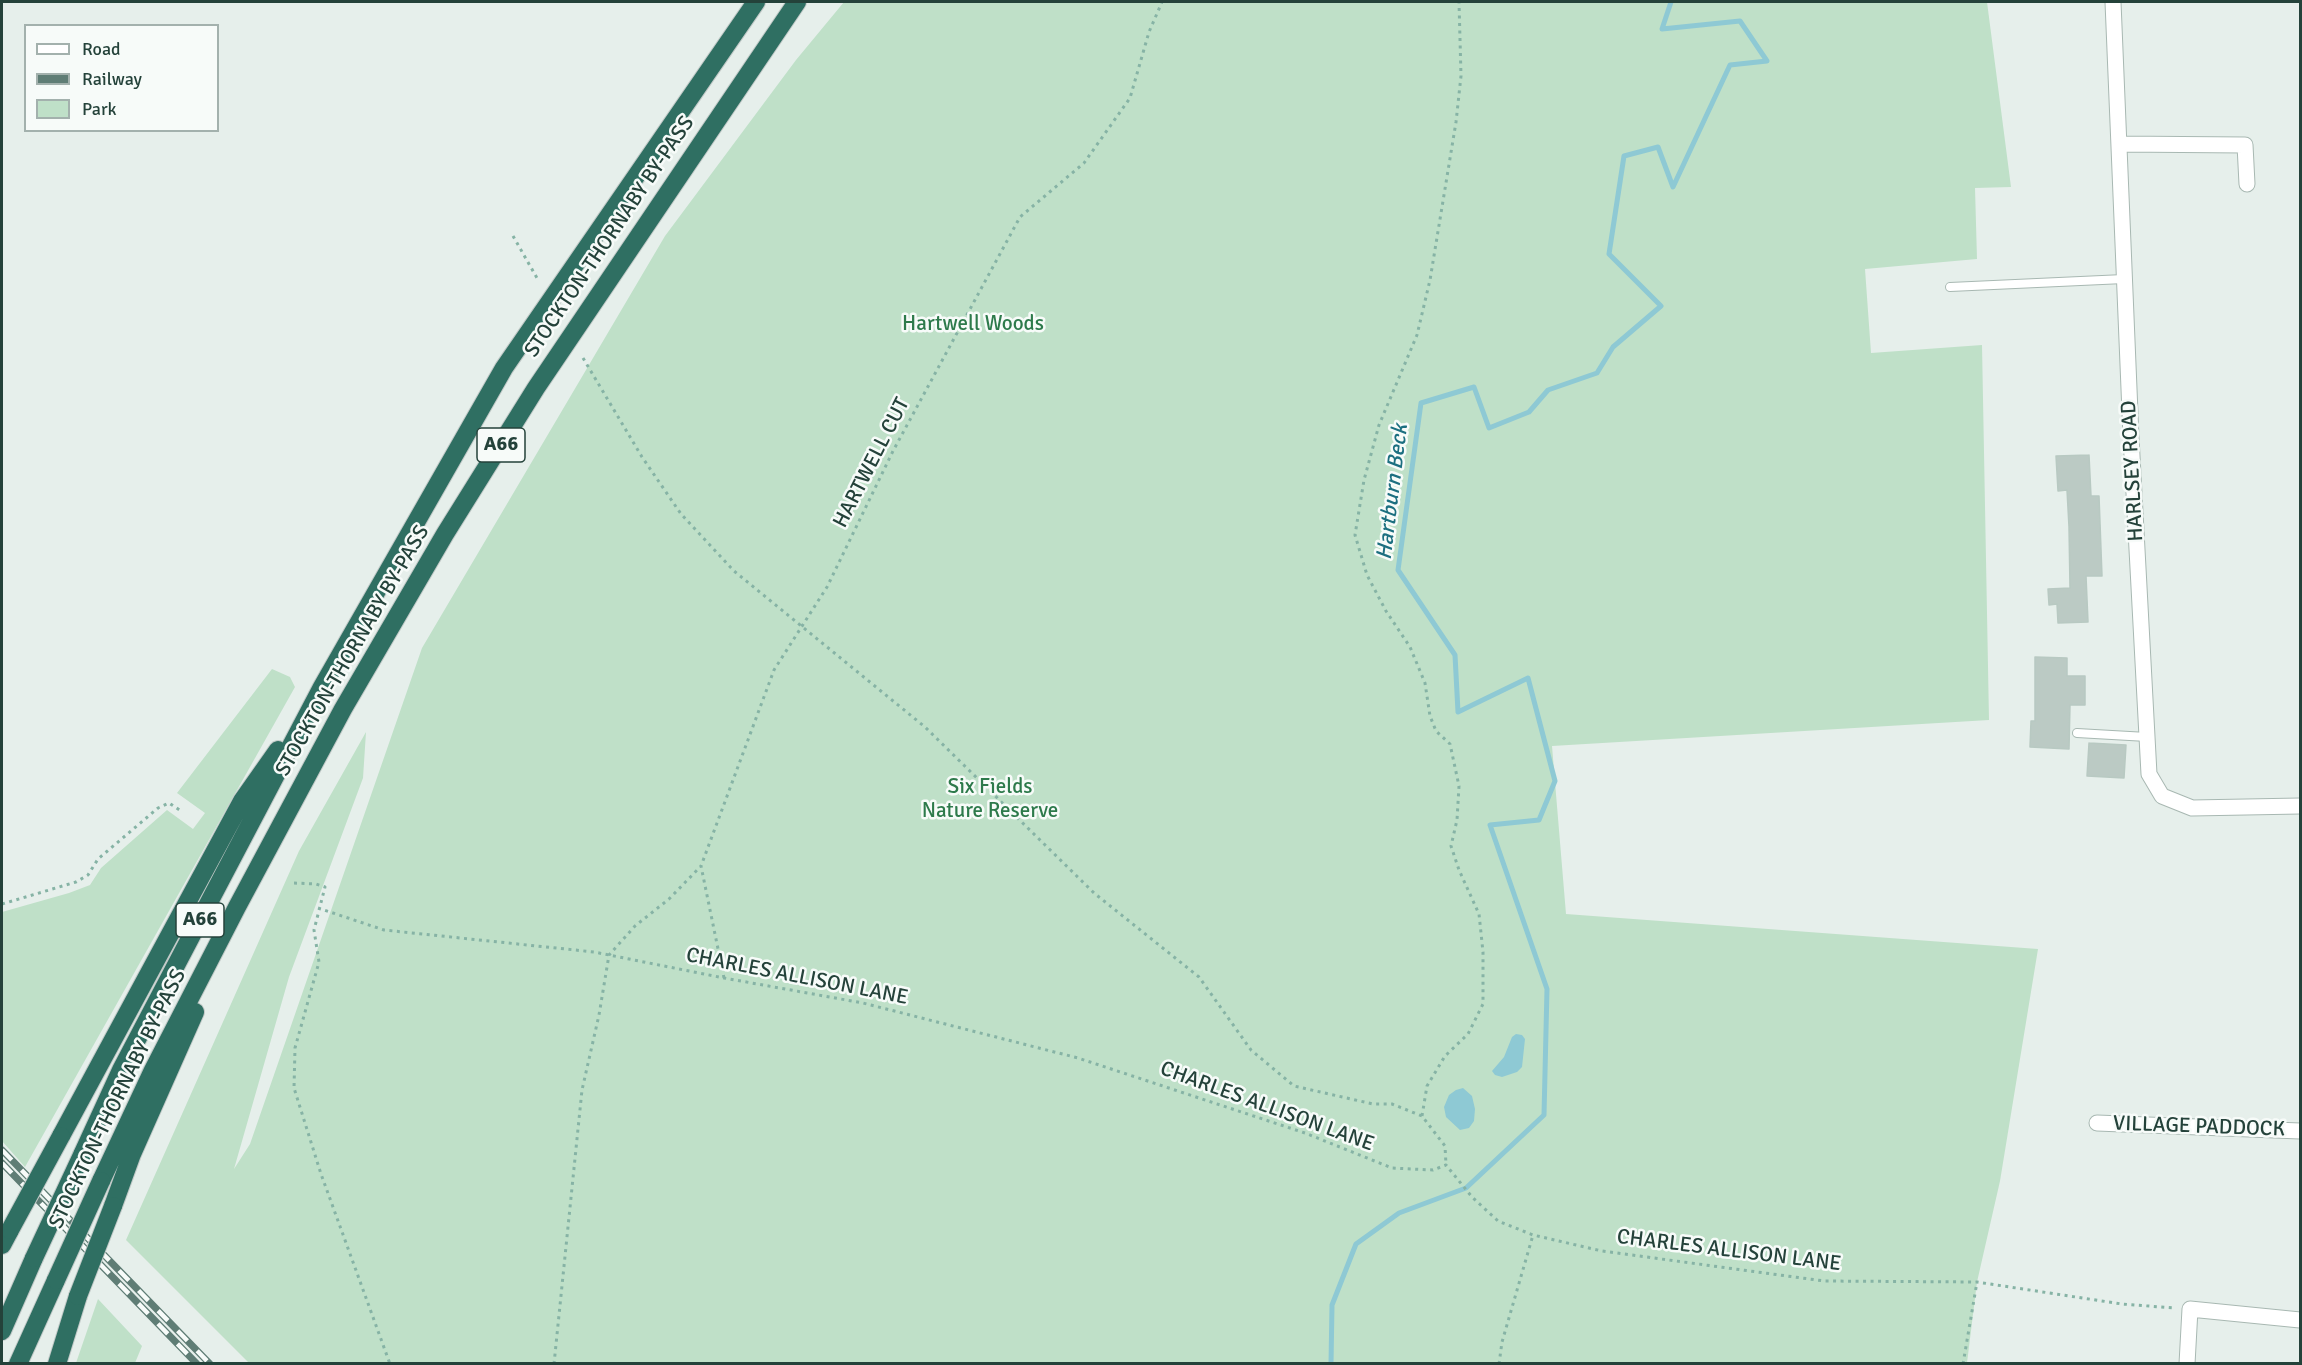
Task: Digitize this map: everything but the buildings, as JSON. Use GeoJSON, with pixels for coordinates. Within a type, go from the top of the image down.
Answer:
{"type":"FeatureCollection","features":[{"type":"Feature","properties":{"kind":"highway","name":"STOCKTON-THORNABY BY-PASS"},"geometry":{"type":"LineString","coordinates":[[2,1331],[121,1070],[322,687],[504,368],[756,2]]}},
{"type":"Feature","properties":{"kind":"highway","name":"STOCKTON-THORNABY BY-PASS"},"geometry":{"type":"LineString","coordinates":[[18,1364],[153,1070],[343,709],[469,495],[536,388],[797,2]]}},
{"type":"Feature","properties":{"kind":"highway","name":"A66"},"geometry":{"type":"LineString","coordinates":[[6,1238],[242,801],[322,687]]}},
{"type":"Feature","properties":{"kind":"highway","name":"A66"},"geometry":{"type":"LineString","coordinates":[[57,1364],[78,1296],[132,1154],[190,1025],[237,908]]}},
{"type":"Feature","properties":{"kind":"street","name":"HARLSEY ROAD"},"geometry":{"type":"LineString","coordinates":[[2114,2],[2124,279],[2149,774],[2162,796],[2192,808],[2301,806]]}},
{"type":"Feature","properties":{"kind":"street"},"geometry":{"type":"LineString","coordinates":[[2119,144],[2245,145],[2247,184]]}},
{"type":"Feature","properties":{"kind":"street","name":"VILLAGE PADDOCK"},"geometry":{"type":"LineString","coordinates":[[2097,1123],[2301,1131]]}},
{"type":"Feature","properties":{"kind":"street"},"geometry":{"type":"LineString","coordinates":[[2187,1364],[2190,1309],[2301,1320]]}},
{"type":"Feature","properties":{"kind":"lane"},"geometry":{"type":"LineString","coordinates":[[1950,287],[2124,279]]}},
{"type":"Feature","properties":{"kind":"lane"},"geometry":{"type":"LineString","coordinates":[[2077,733],[2147,737]]}},
{"type":"Feature","properties":{"kind":"path","name":"HARTWELL CUT"},"geometry":{"type":"LineString","coordinates":[[701,866],[774,670],[827,587],[893,451],[1020,217],[1084,163],[1130,98],[1149,32],[1162,2]]}},
{"type":"Feature","properties":{"kind":"path"},"geometry":{"type":"LineString","coordinates":[[1422,1116],[1427,1086],[1445,1056],[1468,1034],[1482,1004],[1484,952],[1479,915],[1451,846],[1457,820],[1459,786],[1450,744],[1436,731],[1430,716],[1425,683],[1410,647],[1386,611],[1367,575],[1355,535],[1364,480],[1379,425],[1417,335],[1430,280],[1456,123],[1461,76],[1459,2]]}},
{"type":"Feature","properties":{"kind":"path"},"geometry":{"type":"LineString","coordinates":[[513,236],[537,278]]}},
{"type":"Feature","properties":{"kind":"path"},"geometry":{"type":"LineString","coordinates":[[583,358],[642,457],[681,514],[734,571],[925,727],[1094,893],[1199,977],[1251,1050],[1294,1086],[1373,1104],[1392,1104],[1422,1116],[1446,1146],[1446,1165]]}},
{"type":"Feature","properties":{"kind":"path"},"geometry":{"type":"LineString","coordinates":[[2,904],[76,882],[88,875],[98,859],[158,808],[169,803],[181,811]]}},
{"type":"Feature","properties":{"kind":"path"},"geometry":{"type":"LineString","coordinates":[[554,1364],[582,1090],[599,1015],[609,955],[635,926],[669,899],[701,866]]}},
{"type":"Feature","properties":{"kind":"path"},"geometry":{"type":"LineString","coordinates":[[701,866],[724,978]]}},
{"type":"Feature","properties":{"kind":"path"},"geometry":{"type":"LineString","coordinates":[[294,883],[316,884],[325,888],[314,930],[319,962],[295,1048],[294,1088],[321,1174],[390,1364]]}},
{"type":"Feature","properties":{"kind":"path","name":"CHARLES ALLISON LANE"},"geometry":{"type":"LineString","coordinates":[[318,908],[384,930],[609,955],[863,1003],[1078,1058],[1305,1133],[1392,1168],[1433,1170],[1446,1165],[1472,1197],[1498,1221],[1533,1235],[1602,1251],[1824,1281],[1977,1282],[2122,1304],[2190,1309]]}},
{"type":"Feature","properties":{"kind":"path"},"geometry":{"type":"LineString","coordinates":[[1499,1364],[1502,1342],[1533,1235]]}},
{"type":"Feature","properties":{"kind":"path"},"geometry":{"type":"LineString","coordinates":[[1963,1364],[1977,1282]]}},
{"type":"Feature","properties":{"kind":"green space","name":"Six Fields Nature Reserve"},"geometry":{"type":"Polygon","coordinates":[[[844,2],[1987,2],[2011,187],[1975,188],[1977,259],[1865,269],[1871,353],[1982,345],[1989,720],[1552,746],[1566,914],[2038,949],[2000,1181],[1977,1282],[1967,1363],[249,1363],[126,1240],[299,851],[366,732],[363,778],[289,977],[234,1169],[250,1144],[422,648],[665,236],[796,60],[844,2]]]}},
{"type":"Feature","properties":{"kind":"green space"},"geometry":{"type":"Polygon","coordinates":[[[272,669],[290,677],[295,687],[25,1167],[2,1141],[2,912],[90,885],[101,868],[167,810],[193,829],[205,813],[177,793],[272,669]]]}},
{"type":"Feature","properties":{"kind":"green space"},"geometry":{"type":"Polygon","coordinates":[[[98,1299],[142,1346],[135,1363],[76,1363],[98,1299]]]}},
{"type":"Feature","properties":{"kind":"water"},"geometry":{"type":"Polygon","coordinates":[[[1516,1034],[1522,1035],[1525,1039],[1522,1067],[1517,1072],[1502,1077],[1495,1075],[1492,1071],[1504,1057],[1512,1037],[1516,1034]]]}},
{"type":"Feature","properties":{"kind":"water"},"geometry":{"type":"Polygon","coordinates":[[[1463,1088],[1472,1096],[1475,1109],[1474,1121],[1469,1128],[1460,1130],[1446,1117],[1444,1107],[1449,1095],[1463,1088]]]}},
{"type":"Feature","properties":{"kind":"waterway","name":"Hartburn Beck"},"geometry":{"type":"LineString","coordinates":[[1331,1364],[1332,1305],[1356,1244],[1399,1213],[1466,1188],[1544,1115],[1547,989],[1490,825],[1539,820],[1555,781],[1528,678],[1458,712],[1455,655],[1398,570],[1421,403],[1474,387],[1489,428],[1529,412],[1548,390],[1597,373],[1613,347],[1661,306],[1609,254],[1624,156],[1658,147],[1673,187],[1730,65],[1767,61],[1740,21],[1662,29],[1671,2]]}},
{"type":"Feature","properties":{"kind":"railway"},"geometry":{"type":"LineString","coordinates":[[2,1150],[210,1364]]}},
{"type":"Feature","properties":{"kind":"railway"},"geometry":{"type":"LineString","coordinates":[[2,1163],[197,1364]]}},
{"type":"Feature","properties":{"kind":"park label","name":"Hartwell Woods"},"geometry":{"type":"Point","coordinates":[973,324]}}]}
